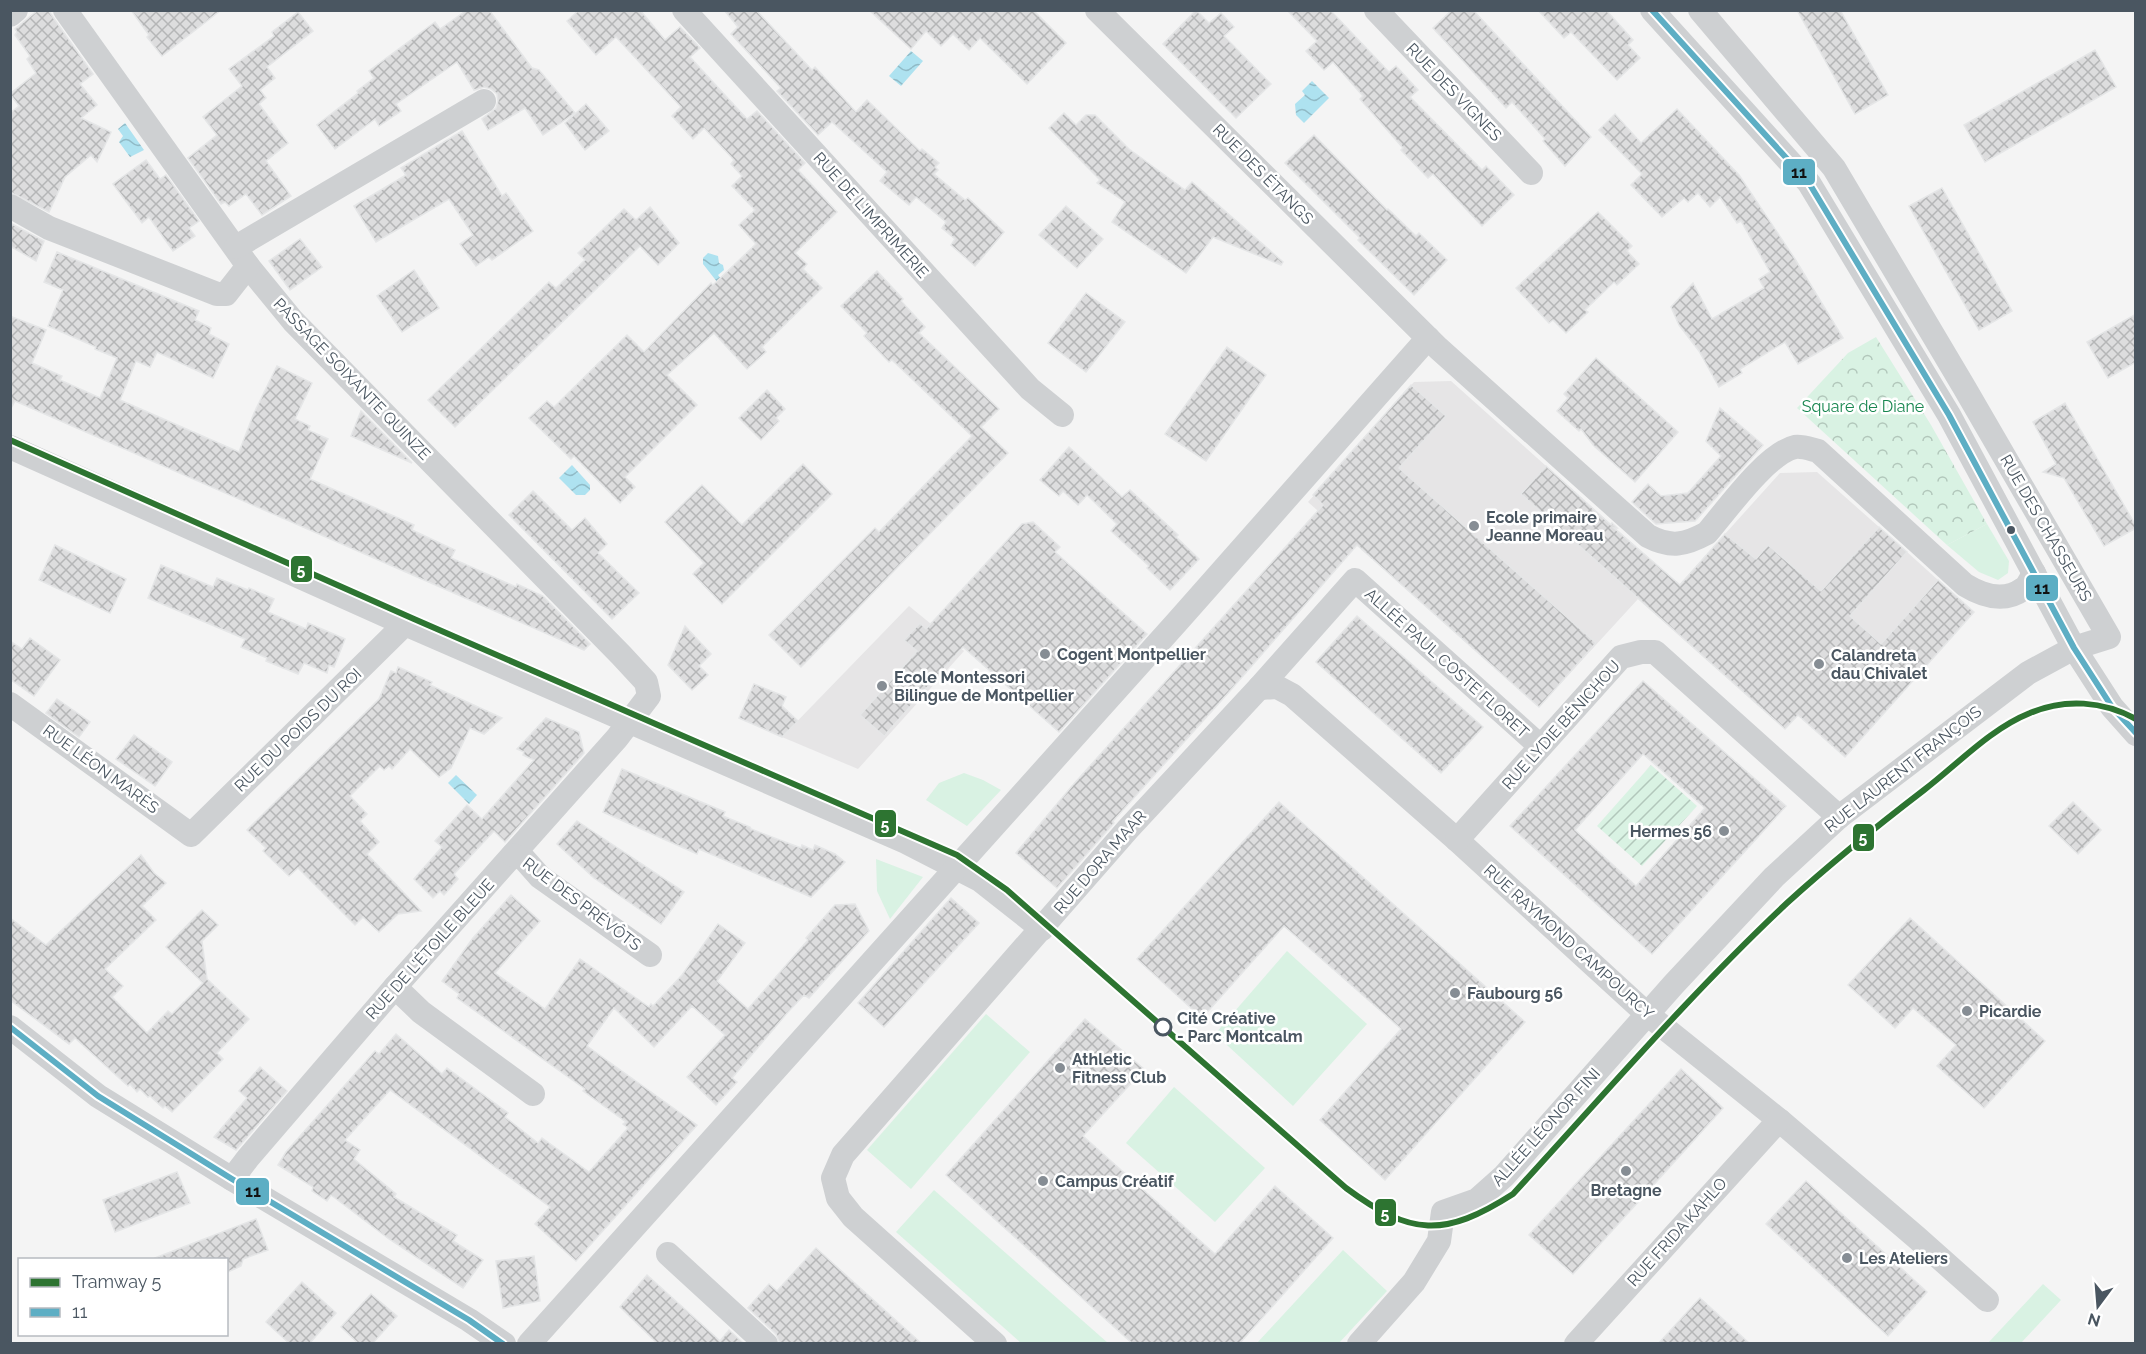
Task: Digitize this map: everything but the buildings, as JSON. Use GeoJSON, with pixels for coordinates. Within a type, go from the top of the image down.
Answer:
{"type":"FeatureCollection","features":[{"type":"Feature","properties":{"kind":"street"},"geometry":{"type":"LineString","coordinates":[[10,15],[16,10]]}},
{"type":"Feature","properties":{"kind":"street","name":"PASSAGE SOIXANTE QUINZE"},"geometry":{"type":"LineString","coordinates":[[65,10],[242,257],[293,321],[646,682],[649,696],[631,721]]}},
{"type":"Feature","properties":{"kind":"street","name":"RUE DE L'IMPRIMERIE"},"geometry":{"type":"LineString","coordinates":[[684,10],[1030,389],[1062,415]]}},
{"type":"Feature","properties":{"kind":"street","name":"RUE DES ÉTANGS"},"geometry":{"type":"LineString","coordinates":[[1097,10],[1428,338],[1648,536],[1663,544],[1685,542],[1707,533],[1768,462],[1785,450],[1798,446],[1818,451],[1965,585],[1981,595],[2004,598],[2009,596],[2025,588],[2034,573]]}},
{"type":"Feature","properties":{"kind":"street","name":"RUE DES VIGNES"},"geometry":{"type":"LineString","coordinates":[[1376,10],[1531,173]]}},
{"type":"Feature","properties":{"kind":"street","name":"RUE DES CHASSEURS"},"geometry":{"type":"LineString","coordinates":[[1653,10],[1809,183],[1939,399],[2074,648],[2112,707],[2136,734]]}},
{"type":"Feature","properties":{"kind":"street","name":"RUE DES CHASSEURS"},"geometry":{"type":"LineString","coordinates":[[1700,10],[1834,168],[1965,387],[2109,637],[2074,648]]}},
{"type":"Feature","properties":{"kind":"street"},"geometry":{"type":"LineString","coordinates":[[10,206],[49,228],[217,294],[226,294],[242,257],[484,101]]}},
{"type":"Feature","properties":{"kind":"street"},"geometry":{"type":"LineString","coordinates":[[1809,183],[1834,168]]}},
{"type":"Feature","properties":{"kind":"street"},"geometry":{"type":"LineString","coordinates":[[530,1344],[1178,622],[1428,338]]}},
{"type":"Feature","properties":{"kind":"street"},"geometry":{"type":"LineString","coordinates":[[1939,399],[1965,387]]}},
{"type":"Feature","properties":{"kind":"street"},"geometry":{"type":"LineString","coordinates":[[10,447],[405,624],[808,797],[957,866],[980,880],[1042,929]]}},
{"type":"Feature","properties":{"kind":"street","name":"RUE DORA MAAR"},"geometry":{"type":"LineString","coordinates":[[995,1344],[853,1217],[838,1198],[833,1178],[843,1155],[1136,820],[1259,688],[1355,580]]}},
{"type":"Feature","properties":{"kind":"street","name":"ALLÉE PAUL COSTE FLORET"},"geometry":{"type":"LineString","coordinates":[[1355,580],[1540,746]]}},
{"type":"Feature","properties":{"kind":"street","name":"RUE DU POIDS DU ROI"},"geometry":{"type":"LineString","coordinates":[[191,835],[405,624]]}},
{"type":"Feature","properties":{"kind":"street","name":"RUE LAURENT FRANÇOIS"},"geometry":{"type":"LineString","coordinates":[[1647,1014],[1774,877],[1839,816],[2028,673],[2074,648]]}},
{"type":"Feature","properties":{"kind":"street","name":"RUE LYDIE BÉNICHOU"},"geometry":{"type":"LineString","coordinates":[[1457,840],[1621,657],[1641,652],[1655,652],[1839,816]]}},
{"type":"Feature","properties":{"kind":"street","name":"RUE RAYMOND CAMPOURCY"},"geometry":{"type":"LineString","coordinates":[[1259,688],[1277,687],[1292,695],[1457,840],[1647,1014],[1779,1120],[1987,1300]]}},
{"type":"Feature","properties":{"kind":"street","name":"RUE LÉON MARÈS"},"geometry":{"type":"LineString","coordinates":[[10,704],[191,835]]}},
{"type":"Feature","properties":{"kind":"street","name":"RUE DE L'ÉTOILE BLEUE"},"geometry":{"type":"LineString","coordinates":[[232,1179],[394,987],[631,721]]}},
{"type":"Feature","properties":{"kind":"street","name":"RUE DES PRÉVÔTS"},"geometry":{"type":"LineString","coordinates":[[513,855],[524,859],[540,877],[650,955]]}},
{"type":"Feature","properties":{"kind":"street"},"geometry":{"type":"LineString","coordinates":[[394,987],[421,1012],[533,1094]]}},
{"type":"Feature","properties":{"kind":"street","name":"ALLÉE LÉONOR FINI"},"geometry":{"type":"LineString","coordinates":[[1359,1344],[1414,1282],[1439,1241],[1443,1212],[1477,1200],[1504,1176],[1647,1014]]}},
{"type":"Feature","properties":{"kind":"street"},"geometry":{"type":"LineString","coordinates":[[10,1027],[98,1096],[469,1320],[504,1344]]}},
{"type":"Feature","properties":{"kind":"street","name":"RUE FRIDA KAHLO"},"geometry":{"type":"LineString","coordinates":[[1576,1344],[1779,1120]]}},
{"type":"Feature","properties":{"kind":"street"},"geometry":{"type":"LineString","coordinates":[[668,1254],[762,1340]]}},
{"type":"Feature","properties":{"kind":"shaded area"},"geometry":{"type":"Polygon","coordinates":[[[1451,381],[1679,585],[1780,473],[1817,472],[1879,527],[1825,587],[1853,613],[1907,552],[1938,580],[1845,757],[1798,715],[1785,729],[1638,599],[1539,707],[1308,502],[1414,382],[1451,381]]]}},
{"type":"Feature","properties":{"kind":"shaded area","name":"Ecole Montessori Bilingue de Montpellier"},"geometry":{"type":"Polygon","coordinates":[[[909,606],[964,651],[858,769],[782,737],[909,606]]]}},
{"type":"Feature","properties":{"kind":"green space","name":"Square de Diane"},"geometry":{"type":"Polygon","coordinates":[[[1876,337],[1931,425],[1987,524],[1947,545],[1797,408],[1848,353],[1876,337]]]}},
{"type":"Feature","properties":{"kind":"green space"},"geometry":{"type":"Polygon","coordinates":[[[1987,524],[2009,561],[2008,573],[1998,580],[1979,572],[1947,545],[1987,524]]]}},
{"type":"Feature","properties":{"kind":"green space"},"geometry":{"type":"Polygon","coordinates":[[[1651,765],[1697,806],[1642,866],[1597,826],[1651,765]]]}},
{"type":"Feature","properties":{"kind":"green space"},"geometry":{"type":"Polygon","coordinates":[[[964,773],[1001,790],[967,826],[926,800],[939,783],[964,773]]]}},
{"type":"Feature","properties":{"kind":"green space"},"geometry":{"type":"Polygon","coordinates":[[[876,859],[923,877],[890,919],[877,891],[876,859]]]}},
{"type":"Feature","properties":{"kind":"green space"},"geometry":{"type":"Polygon","coordinates":[[[1287,951],[1367,1024],[1293,1106],[1215,1034],[1287,951]]]}},
{"type":"Feature","properties":{"kind":"green space"},"geometry":{"type":"Polygon","coordinates":[[[986,1014],[1030,1052],[911,1189],[867,1150],[986,1014]]]}},
{"type":"Feature","properties":{"kind":"green space"},"geometry":{"type":"Polygon","coordinates":[[[1174,1087],[1265,1168],[1215,1222],[1126,1143],[1174,1087]]]}},
{"type":"Feature","properties":{"kind":"green space"},"geometry":{"type":"Polygon","coordinates":[[[934,1190],[1108,1343],[1021,1343],[896,1232],[934,1190]]]}},
{"type":"Feature","properties":{"kind":"green space"},"geometry":{"type":"Polygon","coordinates":[[[1343,1250],[1387,1291],[1339,1343],[1257,1343],[1343,1250]]]}},
{"type":"Feature","properties":{"kind":"green space"},"geometry":{"type":"Polygon","coordinates":[[[2043,1284],[2061,1300],[2021,1343],[1988,1343],[2043,1284]]]}},
{"type":"Feature","properties":{"kind":"water"},"geometry":{"type":"Polygon","coordinates":[[[911,51],[923,61],[901,86],[889,76],[911,51]]]}},
{"type":"Feature","properties":{"kind":"water"},"geometry":{"type":"Polygon","coordinates":[[[1312,81],[1329,98],[1304,123],[1296,115],[1295,104],[1305,95],[1302,91],[1312,81]]]}},
{"type":"Feature","properties":{"kind":"water"},"geometry":{"type":"Polygon","coordinates":[[[125,123],[144,150],[130,157],[119,142],[123,136],[118,129],[125,123]]]}},
{"type":"Feature","properties":{"kind":"water"},"geometry":{"type":"Polygon","coordinates":[[[708,253],[718,256],[719,263],[723,265],[724,270],[718,275],[729,289],[725,292],[703,264],[703,258],[708,253]]]}},
{"type":"Feature","properties":{"kind":"water"},"geometry":{"type":"Polygon","coordinates":[[[572,465],[590,485],[590,490],[585,495],[576,495],[559,478],[572,465]]]}},
{"type":"Feature","properties":{"kind":"water"},"geometry":{"type":"Polygon","coordinates":[[[456,775],[477,795],[469,804],[448,783],[456,775]]]}},
{"type":"Feature","properties":{"kind":"tram line","name":"5"},"geometry":{"type":"LineString","coordinates":[[10,440],[957,855],[1007,890],[1346,1188],[1390,1215],[1409,1223],[1428,1226],[1447,1224],[1467,1218],[1513,1194],[1681,1009],[1787,903],[1854,845],[2001,728],[2043,708],[2070,704],[2097,705],[2136,719]]}},
{"type":"Feature","properties":{"kind":"transit line","name":"11"},"geometry":{"type":"LineString","coordinates":[[1652,10],[1809,183],[1949,415],[2074,648],[2112,707],[2136,733]]}},
{"type":"Feature","properties":{"kind":"transit line","name":"11"},"geometry":{"type":"LineString","coordinates":[[10,1027],[98,1096],[469,1320],[503,1344]]}},
{"type":"Feature","properties":{"kind":"place","name":"Ecole primaire Jeanne Moreau"},"geometry":{"type":"Point","coordinates":[1474,526]}},
{"type":"Feature","properties":{"kind":"place","name":"Cogent Montpellier"},"geometry":{"type":"Point","coordinates":[1045,654]}},
{"type":"Feature","properties":{"kind":"place","name":"Calandreta dau Chivalet"},"geometry":{"type":"Point","coordinates":[1819,664]}},
{"type":"Feature","properties":{"kind":"place","name":"Ecole Montessori Bilingue de Montpellier"},"geometry":{"type":"Point","coordinates":[882,686]}},
{"type":"Feature","properties":{"kind":"place","name":"Hermes 56"},"geometry":{"type":"Point","coordinates":[1724,831]}},
{"type":"Feature","properties":{"kind":"place","name":"Faubourg 56"},"geometry":{"type":"Point","coordinates":[1455,993]}},
{"type":"Feature","properties":{"kind":"place","name":"Picardie"},"geometry":{"type":"Point","coordinates":[1967,1011]}},
{"type":"Feature","properties":{"kind":"place","name":"Cité Créative - Parc Montcalm"},"geometry":{"type":"Point","coordinates":[1163,1027]}},
{"type":"Feature","properties":{"kind":"place","name":"Athletic Fitness Club"},"geometry":{"type":"Point","coordinates":[1060,1068]}},
{"type":"Feature","properties":{"kind":"place","name":"Bretagne"},"geometry":{"type":"Point","coordinates":[1626,1171]}},
{"type":"Feature","properties":{"kind":"place","name":"Campus Créatif"},"geometry":{"type":"Point","coordinates":[1043,1181]}},
{"type":"Feature","properties":{"kind":"place","name":"Les Ateliers"},"geometry":{"type":"Point","coordinates":[1847,1258]}}]}
